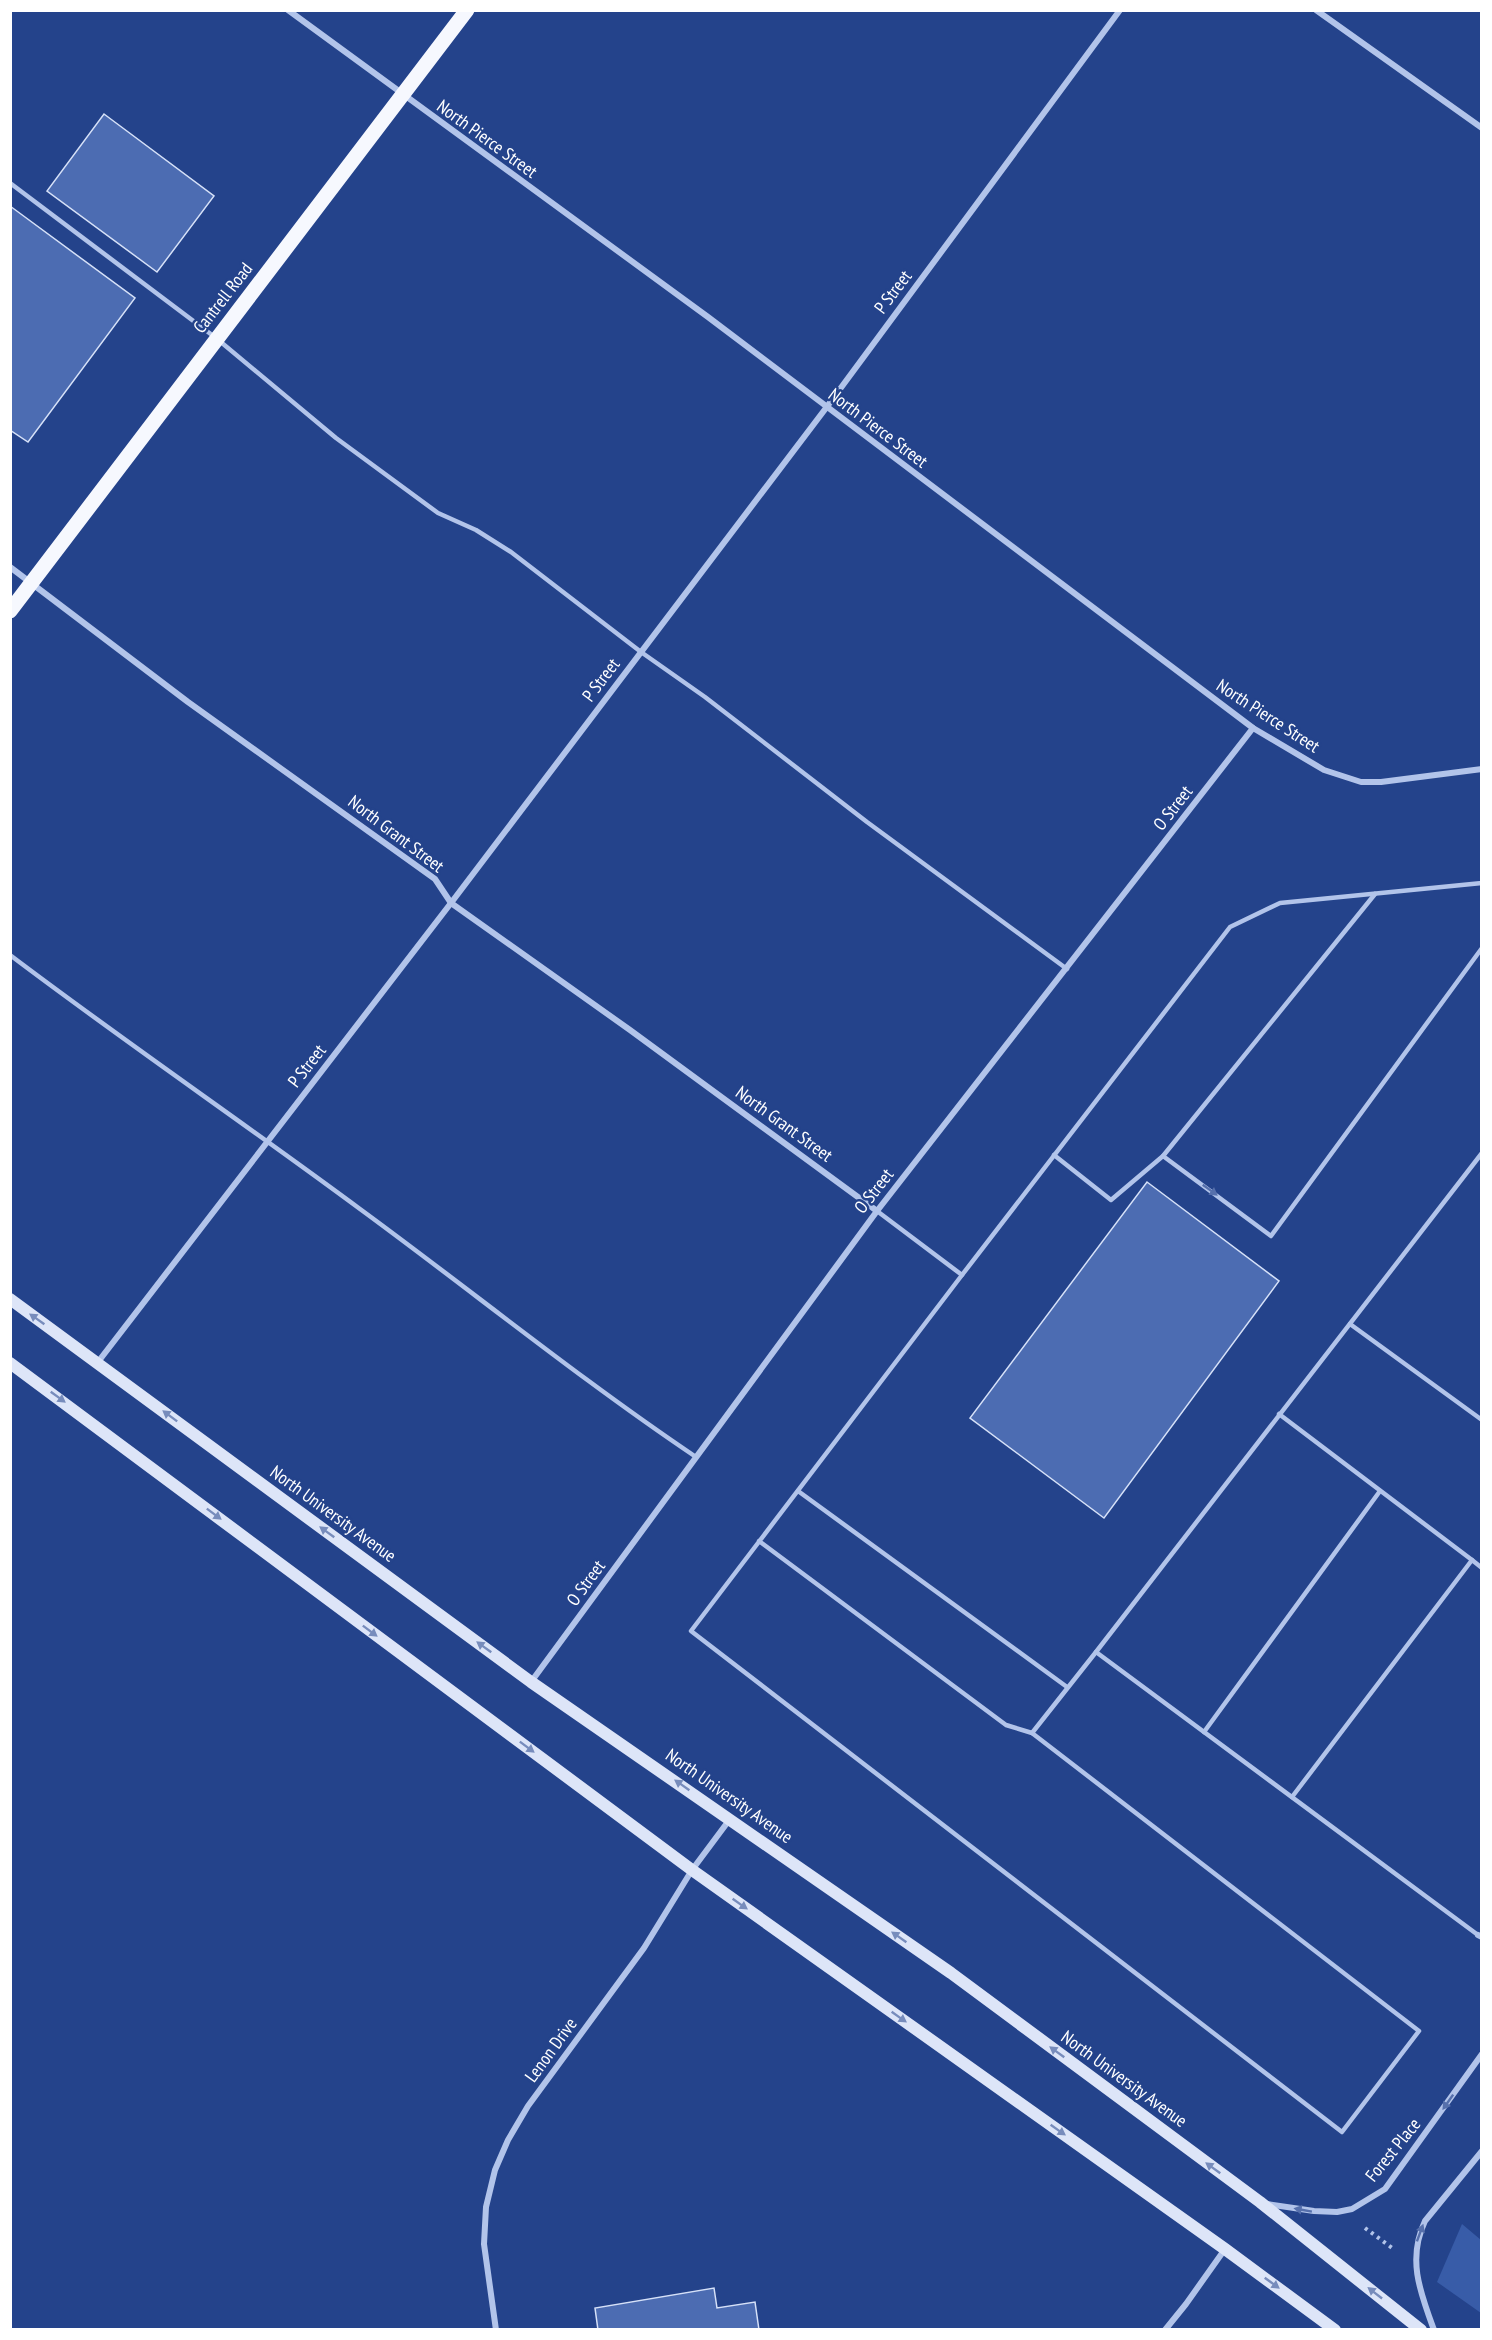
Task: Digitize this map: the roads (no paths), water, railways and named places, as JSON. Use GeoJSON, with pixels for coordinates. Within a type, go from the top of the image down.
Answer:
{"type":"FeatureCollection","features":[{"type":"Feature","properties":{"kind":"main road","name":"Cantrell Road"},"geometry":{"type":"LineString","coordinates":[[10,611],[467,10]]}},
{"type":"Feature","properties":{"kind":"main road","name":"North University Avenue"},"geometry":{"type":"LineString","coordinates":[[10,1299],[531,1682],[951,1973],[1260,2202],[1421,2330]]}},
{"type":"Feature","properties":{"kind":"main road"},"geometry":{"type":"LineString","coordinates":[[10,1363],[693,1870],[1335,2330]]}},
{"type":"Feature","properties":{"kind":"street","name":"North Pierce Street"},"geometry":{"type":"LineString","coordinates":[[288,10],[708,317],[1253,728],[1324,770],[1361,782],[1381,782],[1482,769]]}},
{"type":"Feature","properties":{"kind":"street","name":"P Street"},"geometry":{"type":"LineString","coordinates":[[98,1362],[451,903],[826,408],[1120,10]]}},
{"type":"Feature","properties":{"kind":"street"},"geometry":{"type":"LineString","coordinates":[[1316,10],[1482,128]]}},
{"type":"Feature","properties":{"kind":"street","name":"North Grant Street"},"geometry":{"type":"LineString","coordinates":[[10,567],[188,702],[435,879],[451,903],[630,1030],[877,1211]]}},
{"type":"Feature","properties":{"kind":"street","name":"O Street"},"geometry":{"type":"LineString","coordinates":[[531,1682],[877,1211],[1253,728]]}},
{"type":"Feature","properties":{"kind":"street","name":"Lenon Drive"},"geometry":{"type":"LineString","coordinates":[[496,2330],[484,2244],[486,2207],[495,2170],[508,2140],[528,2106],[644,1948],[693,1870],[730,1818]]}},
{"type":"Feature","properties":{"kind":"street","name":"Forest Place"},"geometry":{"type":"LineString","coordinates":[[1260,2202],[1314,2211],[1336,2212],[1352,2209],[1369,2200],[1385,2189],[1400,2171],[1482,2054]]}},
{"type":"Feature","properties":{"kind":"street"},"geometry":{"type":"LineString","coordinates":[[1434,2330],[1417,2278],[1415,2262],[1419,2234],[1425,2221],[1482,2151]]}},
{"type":"Feature","properties":{"kind":"street"},"geometry":{"type":"LineString","coordinates":[[1166,2330],[1225,2249]]}},
{"type":"Feature","properties":{"kind":"lane"},"geometry":{"type":"LineString","coordinates":[[10,183],[216,338],[363,458],[438,513],[476,530],[511,552],[867,822],[1067,969]]}},
{"type":"Feature","properties":{"kind":"lane"},"geometry":{"type":"LineString","coordinates":[[759,1541],[1006,1725],[1032,1733],[1419,2031],[1342,2132],[691,1631],[759,1541],[962,1275],[1230,927],[1280,903],[1482,883]]}},
{"type":"Feature","properties":{"kind":"lane"},"geometry":{"type":"LineString","coordinates":[[1054,1155],[1111,1200],[1163,1156],[1375,894]]}},
{"type":"Feature","properties":{"kind":"lane"},"geometry":{"type":"LineString","coordinates":[[1163,1156],[1271,1236],[1482,948]]}},
{"type":"Feature","properties":{"kind":"lane"},"geometry":{"type":"LineString","coordinates":[[10,955],[370,1216],[510,1324],[642,1421],[696,1457]]}},
{"type":"Feature","properties":{"kind":"lane"},"geometry":{"type":"LineString","coordinates":[[1032,1733],[1482,1153]]}},
{"type":"Feature","properties":{"kind":"lane"},"geometry":{"type":"LineString","coordinates":[[877,1211],[962,1275]]}},
{"type":"Feature","properties":{"kind":"lane"},"geometry":{"type":"LineString","coordinates":[[1350,1324],[1482,1420]]}},
{"type":"Feature","properties":{"kind":"lane"},"geometry":{"type":"LineString","coordinates":[[1279,1414],[1482,1568]]}},
{"type":"Feature","properties":{"kind":"lane"},"geometry":{"type":"LineString","coordinates":[[798,1491],[1067,1688]]}},
{"type":"Feature","properties":{"kind":"lane"},"geometry":{"type":"LineString","coordinates":[[1204,1732],[1380,1491]]}},
{"type":"Feature","properties":{"kind":"lane"},"geometry":{"type":"LineString","coordinates":[[1292,1797],[1472,1560]]}},
{"type":"Feature","properties":{"kind":"lane"},"geometry":{"type":"LineString","coordinates":[[1096,1652],[1480,1936]]}}]}
